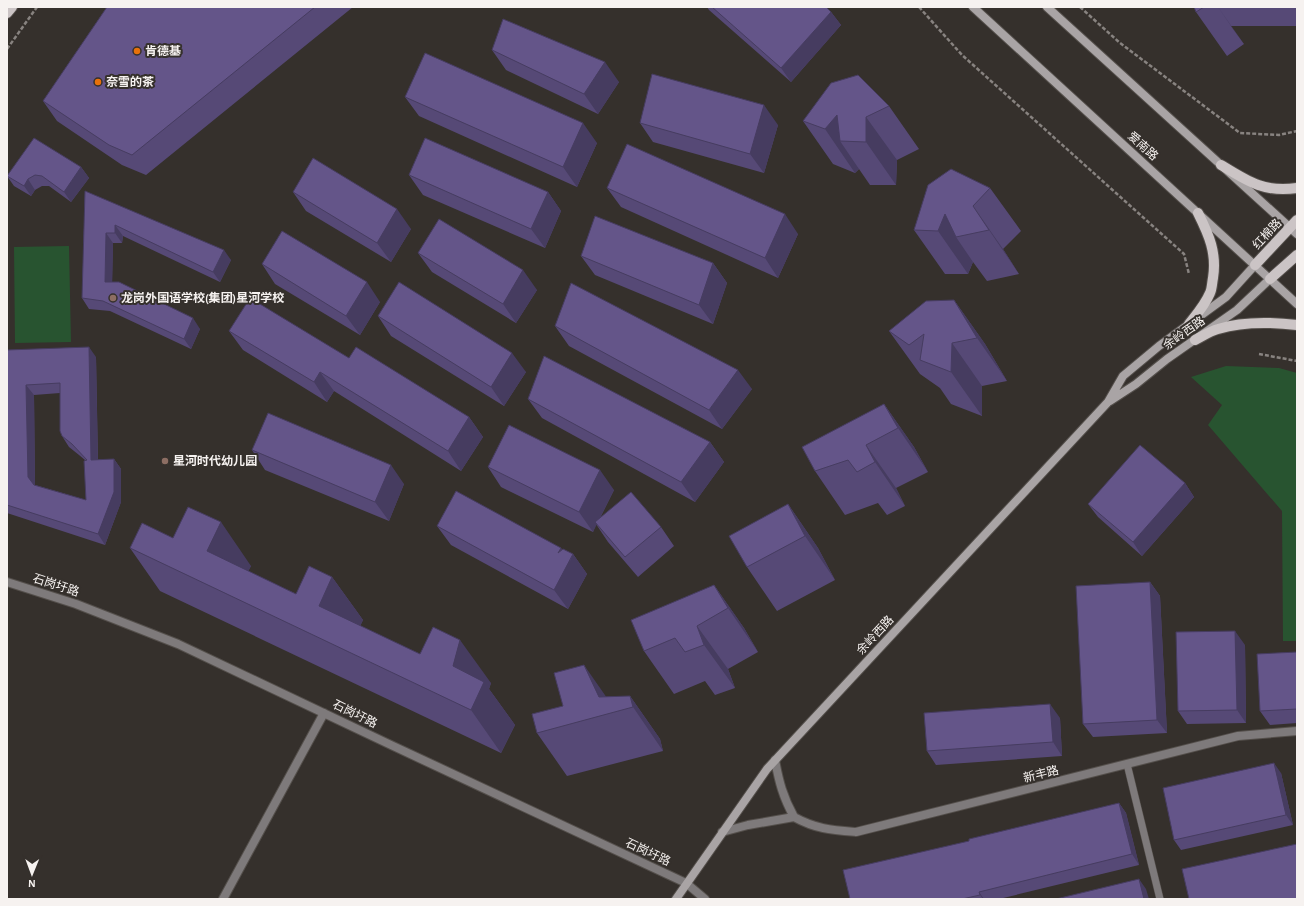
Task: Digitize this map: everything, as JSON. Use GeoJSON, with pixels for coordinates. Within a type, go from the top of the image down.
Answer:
{"type":"FeatureCollection","features":[{"type":"Feature","properties":{"kind":"main road"},"geometry":{"type":"LineString","coordinates":[[7,12],[12,7]]}},
{"type":"Feature","properties":{"kind":"main road"},"geometry":{"type":"LineString","coordinates":[[1221,165],[1245,180],[1263,188],[1284,190],[1297,188]]}},
{"type":"Feature","properties":{"kind":"main road"},"geometry":{"type":"LineString","coordinates":[[1189,324],[1202,308],[1211,292],[1214,272],[1213,253],[1209,234],[1198,213]]}},
{"type":"Feature","properties":{"kind":"main road","name":"红棉路"},"geometry":{"type":"LineString","coordinates":[[1255,265],[1293,231],[1297,220]]}},
{"type":"Feature","properties":{"kind":"main road"},"geometry":{"type":"LineString","coordinates":[[1270,279],[1297,255]]}},
{"type":"Feature","properties":{"kind":"main road"},"geometry":{"type":"LineString","coordinates":[[1195,340],[1218,329],[1241,324],[1262,323],[1297,325]]}},
{"type":"Feature","properties":{"kind":"street","name":"爱南路"},"geometry":{"type":"LineString","coordinates":[[973,7],[1297,304]]}},
{"type":"Feature","properties":{"kind":"street"},"geometry":{"type":"LineString","coordinates":[[1047,7],[1293,231]]}},
{"type":"Feature","properties":{"kind":"street","name":"余岭西路"},"geometry":{"type":"LineString","coordinates":[[676,899],[767,768],[1108,402],[1123,376],[1159,346],[1226,297],[1255,265]]}},
{"type":"Feature","properties":{"kind":"street","name":"余岭西路"},"geometry":{"type":"LineString","coordinates":[[1108,402],[1136,384],[1167,359],[1237,310],[1270,279]]}},
{"type":"Feature","properties":{"kind":"street","name":"石岗圩路"},"geometry":{"type":"LineString","coordinates":[[7,582],[76,604],[178,644],[686,883],[705,899]]}},
{"type":"Feature","properties":{"kind":"street"},"geometry":{"type":"LineString","coordinates":[[223,899],[324,713]]}},
{"type":"Feature","properties":{"kind":"street","name":"新丰路"},"geometry":{"type":"LineString","coordinates":[[794,817],[808,824],[829,830],[856,832],[1238,736],[1297,731]]}},
{"type":"Feature","properties":{"kind":"street"},"geometry":{"type":"LineString","coordinates":[[722,832],[748,825],[794,817],[785,801],[775,760]]}},
{"type":"Feature","properties":{"kind":"lane"},"geometry":{"type":"LineString","coordinates":[[1127,764],[1160,899]]}},
{"type":"Feature","properties":{"kind":"path"},"geometry":{"type":"LineString","coordinates":[[7,49],[37,7]]}},
{"type":"Feature","properties":{"kind":"path"},"geometry":{"type":"LineString","coordinates":[[919,7],[962,55],[1184,254],[1189,274]]}},
{"type":"Feature","properties":{"kind":"path"},"geometry":{"type":"LineString","coordinates":[[1080,7],[1120,43],[1240,132],[1279,135],[1297,131]]}},
{"type":"Feature","properties":{"kind":"path"},"geometry":{"type":"LineString","coordinates":[[1259,354],[1297,361]]}},
{"type":"Feature","properties":{"kind":"green space"},"geometry":{"type":"Polygon","coordinates":[[[69,246],[71,342],[15,343],[14,247],[69,246]]]}},
{"type":"Feature","properties":{"kind":"green space"},"geometry":{"type":"Polygon","coordinates":[[[1226,366],[1279,368],[1297,373],[1297,641],[1283,641],[1282,511],[1208,425],[1222,405],[1191,377],[1226,366]]]}},
{"type":"Feature","properties":{"kind":"building"},"geometry":{"type":"Polygon","coordinates":[[[107,7],[315,7],[132,155],[109,145],[43,101],[107,7]]]}},
{"type":"Feature","properties":{"kind":"building"},"geometry":{"type":"Polygon","coordinates":[[[712,7],[826,7],[831,12],[781,68],[712,7]]]}},
{"type":"Feature","properties":{"kind":"building"},"geometry":{"type":"Polygon","coordinates":[[[1194,7],[1204,7],[1196,12],[1194,7]]]}},
{"type":"Feature","properties":{"kind":"building"},"geometry":{"type":"Polygon","coordinates":[[[503,19],[605,62],[584,94],[492,50],[503,19]]]}},
{"type":"Feature","properties":{"kind":"building"},"geometry":{"type":"Polygon","coordinates":[[[425,53],[583,123],[563,167],[405,97],[425,53]]]}},
{"type":"Feature","properties":{"kind":"building"},"geometry":{"type":"Polygon","coordinates":[[[652,74],[764,105],[750,154],[640,123],[652,74]]]}},
{"type":"Feature","properties":{"kind":"building"},"geometry":{"type":"Polygon","coordinates":[[[858,75],[889,106],[866,117],[866,142],[840,141],[837,115],[825,129],[803,121],[831,83],[858,75]]]}},
{"type":"Feature","properties":{"kind":"building"},"geometry":{"type":"Polygon","coordinates":[[[34,138],[81,167],[64,192],[42,176],[35,175],[28,179],[24,186],[7,176],[34,138]]]}},
{"type":"Feature","properties":{"kind":"building"},"geometry":{"type":"Polygon","coordinates":[[[425,138],[548,192],[531,229],[409,175],[425,138]]]}},
{"type":"Feature","properties":{"kind":"building"},"geometry":{"type":"Polygon","coordinates":[[[627,144],[785,214],[765,258],[607,188],[627,144]]]}},
{"type":"Feature","properties":{"kind":"building"},"geometry":{"type":"Polygon","coordinates":[[[313,158],[397,209],[377,243],[293,192],[313,158]]]}},
{"type":"Feature","properties":{"kind":"building"},"geometry":{"type":"Polygon","coordinates":[[[951,169],[990,188],[973,206],[989,230],[956,237],[945,214],[938,231],[914,230],[928,185],[951,169]]]}},
{"type":"Feature","properties":{"kind":"building"},"geometry":{"type":"Polygon","coordinates":[[[85,191],[224,250],[213,272],[115,225],[115,233],[106,233],[105,282],[119,282],[193,318],[184,339],[103,301],[82,298],[85,191]]]}},
{"type":"Feature","properties":{"kind":"building"},"geometry":{"type":"Polygon","coordinates":[[[595,216],[713,263],[699,305],[581,256],[595,216]]]}},
{"type":"Feature","properties":{"kind":"building"},"geometry":{"type":"Polygon","coordinates":[[[439,219],[523,270],[503,304],[418,253],[439,219]]]}},
{"type":"Feature","properties":{"kind":"building"},"geometry":{"type":"Polygon","coordinates":[[[282,231],[367,282],[346,316],[262,264],[282,231]]]}},
{"type":"Feature","properties":{"kind":"building"},"geometry":{"type":"Polygon","coordinates":[[[399,282],[512,353],[491,387],[378,316],[399,282]]]}},
{"type":"Feature","properties":{"kind":"building"},"geometry":{"type":"Polygon","coordinates":[[[571,283],[738,370],[709,410],[555,326],[571,283]]]}},
{"type":"Feature","properties":{"kind":"building"},"geometry":{"type":"Polygon","coordinates":[[[250,298],[349,358],[356,347],[469,417],[448,451],[320,372],[314,382],[229,331],[250,298]]]}},
{"type":"Feature","properties":{"kind":"building"},"geometry":{"type":"Polygon","coordinates":[[[954,300],[977,338],[952,343],[951,372],[920,360],[924,334],[909,345],[889,331],[926,301],[954,300]]]}},
{"type":"Feature","properties":{"kind":"building"},"geometry":{"type":"Polygon","coordinates":[[[89,347],[91,460],[114,459],[114,492],[98,534],[7,505],[7,350],[89,347]],[[60,383],[26,385],[28,477],[34,485],[86,500],[84,461],[87,460],[62,436],[60,431],[60,383]]]}},
{"type":"Feature","properties":{"kind":"building"},"geometry":{"type":"Polygon","coordinates":[[[544,356],[710,442],[681,482],[528,399],[544,356]]]}},
{"type":"Feature","properties":{"kind":"building"},"geometry":{"type":"Polygon","coordinates":[[[884,404],[898,428],[866,445],[875,462],[857,472],[848,460],[815,471],[802,447],[884,404]]]}},
{"type":"Feature","properties":{"kind":"building"},"geometry":{"type":"Polygon","coordinates":[[[268,413],[391,465],[375,502],[252,450],[268,413]]]}},
{"type":"Feature","properties":{"kind":"building"},"geometry":{"type":"Polygon","coordinates":[[[509,425],[600,470],[579,512],[488,467],[509,425]]]}},
{"type":"Feature","properties":{"kind":"building"},"geometry":{"type":"Polygon","coordinates":[[[1140,445],[1185,483],[1133,542],[1088,504],[1140,445]]]}},
{"type":"Feature","properties":{"kind":"building"},"geometry":{"type":"Polygon","coordinates":[[[456,491],[561,548],[558,553],[563,549],[573,554],[554,590],[437,526],[456,491]]]}},
{"type":"Feature","properties":{"kind":"building"},"geometry":{"type":"Polygon","coordinates":[[[631,492],[661,527],[625,557],[595,522],[631,492]]]}},
{"type":"Feature","properties":{"kind":"building"},"geometry":{"type":"Polygon","coordinates":[[[788,504],[805,536],[747,567],[729,536],[788,504]]]}},
{"type":"Feature","properties":{"kind":"building"},"geometry":{"type":"Polygon","coordinates":[[[188,507],[221,522],[207,551],[296,594],[309,566],[332,577],[319,606],[420,654],[433,627],[460,640],[453,666],[484,682],[471,710],[130,548],[142,523],[173,538],[188,507]]]}},
{"type":"Feature","properties":{"kind":"building"},"geometry":{"type":"Polygon","coordinates":[[[1150,582],[1157,720],[1083,724],[1076,586],[1150,582]]]}},
{"type":"Feature","properties":{"kind":"building"},"geometry":{"type":"Polygon","coordinates":[[[714,585],[728,608],[697,626],[704,645],[685,652],[675,638],[644,651],[631,620],[714,585]]]}},
{"type":"Feature","properties":{"kind":"building"},"geometry":{"type":"Polygon","coordinates":[[[1235,631],[1237,710],[1178,711],[1176,632],[1235,631]]]}},
{"type":"Feature","properties":{"kind":"building"},"geometry":{"type":"Polygon","coordinates":[[[1297,652],[1297,709],[1260,711],[1257,654],[1297,652]]]}},
{"type":"Feature","properties":{"kind":"building"},"geometry":{"type":"Polygon","coordinates":[[[584,665],[599,697],[630,696],[633,707],[537,733],[532,714],[563,706],[554,673],[584,665]]]}},
{"type":"Feature","properties":{"kind":"building"},"geometry":{"type":"Polygon","coordinates":[[[1050,704],[1053,742],[927,751],[924,713],[1050,704]]]}},
{"type":"Feature","properties":{"kind":"building"},"geometry":{"type":"Polygon","coordinates":[[[1274,763],[1286,815],[1174,840],[1163,788],[1274,763]]]}},
{"type":"Feature","properties":{"kind":"building"},"geometry":{"type":"Polygon","coordinates":[[[1119,803],[1132,854],[979,892],[980,895],[962,899],[850,899],[843,870],[969,841],[969,839],[1119,803]]]}},
{"type":"Feature","properties":{"kind":"building"},"geometry":{"type":"Polygon","coordinates":[[[1297,844],[1297,899],[1189,899],[1182,869],[1297,844]]]}},
{"type":"Feature","properties":{"kind":"building"},"geometry":{"type":"Polygon","coordinates":[[[1139,879],[1144,899],[1056,899],[1139,879]]]}},
{"type":"Feature","properties":{"kind":"place","name":"肯德基"},"geometry":{"type":"Point","coordinates":[137,51]}},
{"type":"Feature","properties":{"kind":"place","name":"奈雪的茶"},"geometry":{"type":"Point","coordinates":[98,82]}},
{"type":"Feature","properties":{"kind":"place","name":"龙岗外国语学校(集团)星河学校"},"geometry":{"type":"Point","coordinates":[113,298]}},
{"type":"Feature","properties":{"kind":"place","name":"星河时代幼儿园"},"geometry":{"type":"Point","coordinates":[165,461]}}]}
